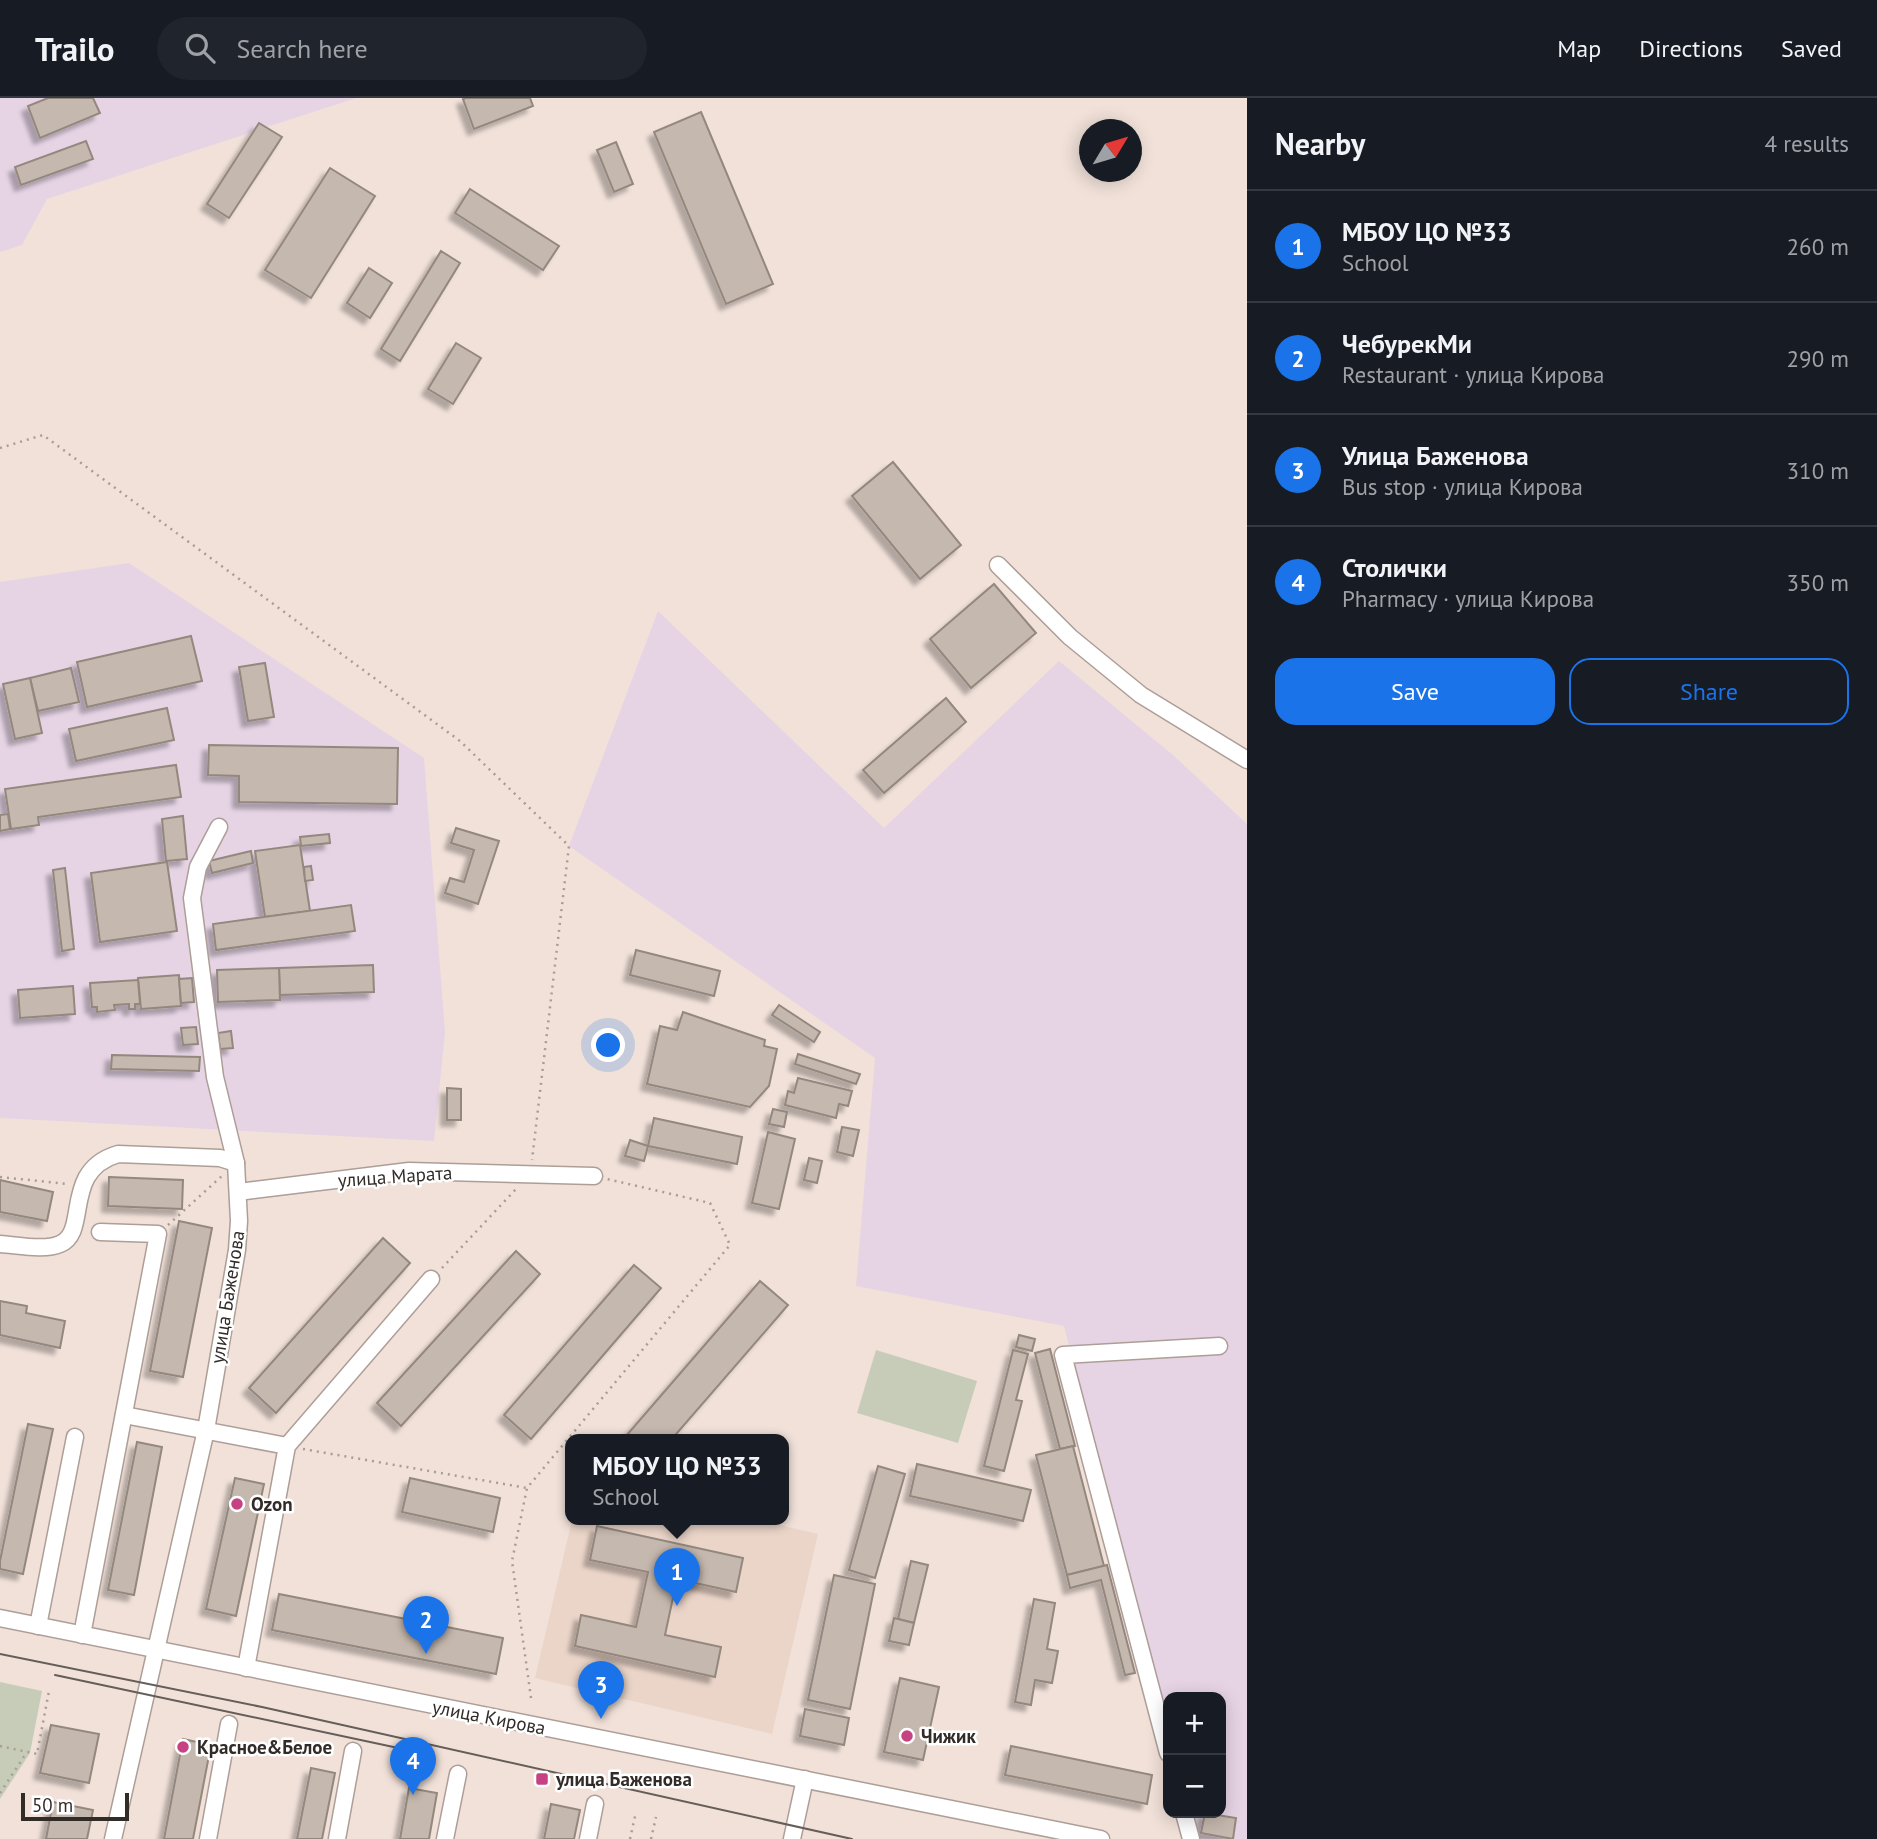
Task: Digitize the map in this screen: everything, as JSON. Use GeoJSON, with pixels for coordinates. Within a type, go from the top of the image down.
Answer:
{"type":"FeatureCollection","features":[{"type":"Feature","properties":{"kind":"street"},"geometry":{"type":"LineString","coordinates":[[998,565],[1070,638],[1141,695],[1247,760]]}},
{"type":"Feature","properties":{"kind":"street","name":"улица Баженова"},"geometry":{"type":"LineString","coordinates":[[113,1839],[206,1430],[237,1250],[236,1163],[215,1077],[192,898],[198,867],[219,827]]}},
{"type":"Feature","properties":{"kind":"street"},"geometry":{"type":"LineString","coordinates":[[0,1244],[61,1244],[71,1236],[81,1185],[102,1159],[118,1154],[220,1158],[236,1163]]}},
{"type":"Feature","properties":{"kind":"street","name":"улица Марата"},"geometry":{"type":"LineString","coordinates":[[238,1192],[409,1171],[594,1176]]}},
{"type":"Feature","properties":{"kind":"street"},"geometry":{"type":"LineString","coordinates":[[82,1635],[158,1234],[100,1232]]}},
{"type":"Feature","properties":{"kind":"street"},"geometry":{"type":"LineString","coordinates":[[246,1668],[287,1446],[432,1279]]}},
{"type":"Feature","properties":{"kind":"street"},"geometry":{"type":"LineString","coordinates":[[1163,1734],[1063,1355],[1219,1346]]}},
{"type":"Feature","properties":{"kind":"street"},"geometry":{"type":"LineString","coordinates":[[124,1415],[287,1446]]}},
{"type":"Feature","properties":{"kind":"street"},"geometry":{"type":"LineString","coordinates":[[38,1626],[75,1437]]}},
{"type":"Feature","properties":{"kind":"street","name":"улица Кирова"},"geometry":{"type":"LineString","coordinates":[[0,1618],[1101,1839]]}},
{"type":"Feature","properties":{"kind":"street"},"geometry":{"type":"LineString","coordinates":[[208,1839],[229,1724]]}},
{"type":"Feature","properties":{"kind":"street"},"geometry":{"type":"LineString","coordinates":[[337,1839],[353,1751]]}},
{"type":"Feature","properties":{"kind":"street"},"geometry":{"type":"LineString","coordinates":[[445,1839],[458,1774]]}},
{"type":"Feature","properties":{"kind":"street"},"geometry":{"type":"LineString","coordinates":[[792,1839],[805,1779]]}},
{"type":"Feature","properties":{"kind":"street"},"geometry":{"type":"LineString","coordinates":[[588,1839],[595,1804]]}},
{"type":"Feature","properties":{"kind":"street"},"geometry":{"type":"LineString","coordinates":[[1185,1818],[1191,1839]]}},
{"type":"Feature","properties":{"kind":"path"},"geometry":{"type":"LineString","coordinates":[[0,448],[43,435],[460,741],[569,846],[531,1174],[432,1279]]}},
{"type":"Feature","properties":{"kind":"path"},"geometry":{"type":"LineString","coordinates":[[158,1234],[236,1163]]}},
{"type":"Feature","properties":{"kind":"path"},"geometry":{"type":"LineString","coordinates":[[572,1434],[730,1245],[710,1203],[594,1176]]}},
{"type":"Feature","properties":{"kind":"path"},"geometry":{"type":"LineString","coordinates":[[0,1177],[81,1185]]}},
{"type":"Feature","properties":{"kind":"path"},"geometry":{"type":"LineString","coordinates":[[531,1698],[512,1561],[527,1488],[565,1443]]}},
{"type":"Feature","properties":{"kind":"path"},"geometry":{"type":"LineString","coordinates":[[287,1446],[527,1488]]}},
{"type":"Feature","properties":{"kind":"path"},"geometry":{"type":"LineString","coordinates":[[0,1746],[37,1754],[49,1690]]}},
{"type":"Feature","properties":{"kind":"path"},"geometry":{"type":"LineString","coordinates":[[0,1793],[27,1752]]}},
{"type":"Feature","properties":{"kind":"path"},"geometry":{"type":"LineString","coordinates":[[630,1839],[636,1812]]}},
{"type":"Feature","properties":{"kind":"path"},"geometry":{"type":"LineString","coordinates":[[651,1839],[656,1817]]}},
{"type":"Feature","properties":{"kind":"shaded area"},"geometry":{"type":"Polygon","coordinates":[[[0,98],[356,98],[47,199],[22,245],[0,252],[0,98]]]}},
{"type":"Feature","properties":{"kind":"shaded area"},"geometry":{"type":"Polygon","coordinates":[[[129,563],[424,758],[445,1032],[434,1141],[0,1118],[0,582],[129,563]]]}},
{"type":"Feature","properties":{"kind":"shaded area"},"geometry":{"type":"Polygon","coordinates":[[[658,611],[884,828],[1059,661],[1173,755],[1247,824],[1247,1839],[1193,1838],[1188,1818],[1226,1818],[1226,1692],[1163,1692],[1163,1720],[1064,1326],[856,1286],[875,1058],[569,846],[658,611]]]}},
{"type":"Feature","properties":{"kind":"shaded area"},"geometry":{"type":"Polygon","coordinates":[[[571,1525],[779,1525],[818,1534],[772,1734],[535,1678],[571,1525]]]}},
{"type":"Feature","properties":{"kind":"green space"},"geometry":{"type":"Polygon","coordinates":[[[876,1350],[977,1381],[958,1443],[857,1413],[876,1350]]]}},
{"type":"Feature","properties":{"kind":"green space"},"geometry":{"type":"Polygon","coordinates":[[[0,1682],[42,1691],[30,1753],[0,1799],[0,1682]]]}},
{"type":"Feature","properties":{"kind":"building"},"geometry":{"type":"Polygon","coordinates":[[[48,98],[93,98],[100,113],[40,138],[28,106],[48,98]]]}},
{"type":"Feature","properties":{"kind":"building"},"geometry":{"type":"Polygon","coordinates":[[[530,98],[533,106],[474,129],[463,99],[530,98]]]}},
{"type":"Feature","properties":{"kind":"building"},"geometry":{"type":"Polygon","coordinates":[[[701,112],[773,284],[726,304],[654,132],[701,112]]]}},
{"type":"Feature","properties":{"kind":"building"},"geometry":{"type":"Polygon","coordinates":[[[259,123],[282,137],[229,218],[207,204],[259,123]]]}},
{"type":"Feature","properties":{"kind":"building"},"geometry":{"type":"Polygon","coordinates":[[[86,141],[93,159],[21,185],[15,167],[86,141]]]}},
{"type":"Feature","properties":{"kind":"building"},"geometry":{"type":"Polygon","coordinates":[[[616,142],[633,184],[614,192],[597,150],[616,142]]]}},
{"type":"Feature","properties":{"kind":"building"},"geometry":{"type":"Polygon","coordinates":[[[330,168],[375,196],[311,298],[265,270],[330,168]]]}},
{"type":"Feature","properties":{"kind":"building"},"geometry":{"type":"Polygon","coordinates":[[[470,189],[559,246],[543,270],[455,213],[470,189]]]}},
{"type":"Feature","properties":{"kind":"building"},"geometry":{"type":"Polygon","coordinates":[[[441,251],[460,263],[400,361],[381,349],[441,251]]]}},
{"type":"Feature","properties":{"kind":"building"},"geometry":{"type":"Polygon","coordinates":[[[369,268],[392,283],[370,318],[347,303],[369,268]]]}},
{"type":"Feature","properties":{"kind":"building"},"geometry":{"type":"Polygon","coordinates":[[[456,343],[481,358],[453,404],[428,389],[456,343]]]}},
{"type":"Feature","properties":{"kind":"building"},"geometry":{"type":"Polygon","coordinates":[[[893,462],[961,545],[920,579],[852,496],[893,462]]]}},
{"type":"Feature","properties":{"kind":"building"},"geometry":{"type":"Polygon","coordinates":[[[994,584],[1036,633],[971,688],[930,639],[994,584]]]}},
{"type":"Feature","properties":{"kind":"building"},"geometry":{"type":"Polygon","coordinates":[[[191,636],[202,681],[87,707],[77,662],[191,636]]]}},
{"type":"Feature","properties":{"kind":"building"},"geometry":{"type":"Polygon","coordinates":[[[265,663],[274,717],[248,721],[239,667],[265,663]]]}},
{"type":"Feature","properties":{"kind":"building"},"geometry":{"type":"Polygon","coordinates":[[[71,668],[79,702],[38,711],[30,678],[71,668]]]}},
{"type":"Feature","properties":{"kind":"building"},"geometry":{"type":"Polygon","coordinates":[[[30,678],[42,733],[15,739],[3,684],[30,678]]]}},
{"type":"Feature","properties":{"kind":"building"},"geometry":{"type":"Polygon","coordinates":[[[946,698],[966,722],[884,793],[863,770],[946,698]]]}},
{"type":"Feature","properties":{"kind":"building"},"geometry":{"type":"Polygon","coordinates":[[[167,708],[174,740],[76,761],[69,729],[167,708]]]}},
{"type":"Feature","properties":{"kind":"building"},"geometry":{"type":"Polygon","coordinates":[[[209,745],[398,748],[397,804],[239,802],[239,776],[208,775],[209,745]]]}},
{"type":"Feature","properties":{"kind":"building"},"geometry":{"type":"Polygon","coordinates":[[[176,765],[181,797],[38,817],[39,825],[11,829],[5,789],[176,765]]]}},
{"type":"Feature","properties":{"kind":"building"},"geometry":{"type":"Polygon","coordinates":[[[8,814],[10,829],[0,831],[0,815],[8,814]]]}},
{"type":"Feature","properties":{"kind":"building"},"geometry":{"type":"Polygon","coordinates":[[[183,816],[187,859],[166,861],[162,819],[183,816]]]}},
{"type":"Feature","properties":{"kind":"building"},"geometry":{"type":"Polygon","coordinates":[[[456,828],[499,841],[478,904],[445,893],[450,878],[464,882],[474,850],[451,843],[456,828]]]}},
{"type":"Feature","properties":{"kind":"building"},"geometry":{"type":"Polygon","coordinates":[[[329,834],[330,843],[301,846],[300,837],[329,834]]]}},
{"type":"Feature","properties":{"kind":"building"},"geometry":{"type":"Polygon","coordinates":[[[300,845],[310,911],[265,917],[255,851],[300,845]]]}},
{"type":"Feature","properties":{"kind":"building"},"geometry":{"type":"Polygon","coordinates":[[[251,851],[253,863],[212,873],[209,861],[251,851]]]}},
{"type":"Feature","properties":{"kind":"building"},"geometry":{"type":"Polygon","coordinates":[[[167,862],[177,931],[100,942],[91,873],[167,862]]]}},
{"type":"Feature","properties":{"kind":"building"},"geometry":{"type":"Polygon","coordinates":[[[311,866],[313,880],[305,881],[304,867],[311,866]]]}},
{"type":"Feature","properties":{"kind":"building"},"geometry":{"type":"Polygon","coordinates":[[[65,868],[74,949],[62,951],[53,870],[65,868]]]}},
{"type":"Feature","properties":{"kind":"building"},"geometry":{"type":"Polygon","coordinates":[[[351,905],[355,931],[216,950],[213,924],[351,905]]]}},
{"type":"Feature","properties":{"kind":"building"},"geometry":{"type":"Polygon","coordinates":[[[636,950],[720,971],[714,996],[630,975],[636,950]]]}},
{"type":"Feature","properties":{"kind":"building"},"geometry":{"type":"Polygon","coordinates":[[[373,965],[374,992],[280,995],[279,968],[373,965]]]}},
{"type":"Feature","properties":{"kind":"building"},"geometry":{"type":"Polygon","coordinates":[[[279,968],[280,1000],[218,1002],[217,970],[279,968]]]}},
{"type":"Feature","properties":{"kind":"building"},"geometry":{"type":"Polygon","coordinates":[[[179,975],[181,1006],[141,1009],[138,978],[179,975]]]}},
{"type":"Feature","properties":{"kind":"building"},"geometry":{"type":"Polygon","coordinates":[[[192,978],[194,1002],[181,1003],[179,979],[192,978]]]}},
{"type":"Feature","properties":{"kind":"building"},"geometry":{"type":"Polygon","coordinates":[[[138,980],[140,1004],[135,1004],[135,1009],[129,1009],[129,1004],[114,1005],[115,1010],[97,1012],[97,1007],[92,1007],[90,983],[138,980]]]}},
{"type":"Feature","properties":{"kind":"building"},"geometry":{"type":"Polygon","coordinates":[[[73,986],[75,1014],[20,1018],[18,990],[73,986]]]}},
{"type":"Feature","properties":{"kind":"building"},"geometry":{"type":"Polygon","coordinates":[[[779,1005],[820,1032],[814,1042],[772,1015],[779,1005]]]}},
{"type":"Feature","properties":{"kind":"building"},"geometry":{"type":"Polygon","coordinates":[[[683,1012],[765,1040],[764,1046],[777,1049],[769,1086],[750,1107],[647,1084],[660,1026],[677,1030],[683,1012]]]}},
{"type":"Feature","properties":{"kind":"building"},"geometry":{"type":"Polygon","coordinates":[[[196,1027],[198,1044],[183,1045],[181,1028],[196,1027]]]}},
{"type":"Feature","properties":{"kind":"building"},"geometry":{"type":"Polygon","coordinates":[[[231,1031],[233,1048],[220,1049],[218,1033],[231,1031]]]}},
{"type":"Feature","properties":{"kind":"building"},"geometry":{"type":"Polygon","coordinates":[[[798,1054],[860,1074],[856,1084],[795,1064],[798,1054]]]}},
{"type":"Feature","properties":{"kind":"building"},"geometry":{"type":"Polygon","coordinates":[[[112,1055],[200,1057],[199,1071],[111,1069],[112,1055]]]}},
{"type":"Feature","properties":{"kind":"building"},"geometry":{"type":"Polygon","coordinates":[[[798,1078],[852,1091],[848,1106],[839,1104],[836,1118],[785,1105],[788,1091],[794,1093],[798,1078]]]}},
{"type":"Feature","properties":{"kind":"building"},"geometry":{"type":"Polygon","coordinates":[[[447,1088],[461,1089],[461,1120],[447,1120],[447,1088]]]}},
{"type":"Feature","properties":{"kind":"building"},"geometry":{"type":"Polygon","coordinates":[[[773,1109],[787,1112],[784,1127],[769,1124],[773,1109]]]}},
{"type":"Feature","properties":{"kind":"building"},"geometry":{"type":"Polygon","coordinates":[[[654,1118],[742,1137],[737,1164],[648,1146],[654,1118]]]}},
{"type":"Feature","properties":{"kind":"building"},"geometry":{"type":"Polygon","coordinates":[[[842,1127],[859,1130],[853,1156],[837,1152],[842,1127]]]}},
{"type":"Feature","properties":{"kind":"building"},"geometry":{"type":"Polygon","coordinates":[[[768,1132],[795,1139],[779,1209],[752,1203],[768,1132]]]}},
{"type":"Feature","properties":{"kind":"building"},"geometry":{"type":"Polygon","coordinates":[[[630,1140],[648,1146],[644,1161],[625,1156],[630,1140]]]}},
{"type":"Feature","properties":{"kind":"building"},"geometry":{"type":"Polygon","coordinates":[[[809,1158],[822,1161],[817,1183],[804,1180],[809,1158]]]}},
{"type":"Feature","properties":{"kind":"building"},"geometry":{"type":"Polygon","coordinates":[[[109,1177],[183,1180],[182,1209],[108,1206],[109,1177]]]}},
{"type":"Feature","properties":{"kind":"building"},"geometry":{"type":"Polygon","coordinates":[[[0,1180],[53,1192],[47,1221],[0,1212],[0,1180]]]}},
{"type":"Feature","properties":{"kind":"building"},"geometry":{"type":"Polygon","coordinates":[[[179,1221],[212,1228],[183,1377],[150,1371],[179,1221]]]}},
{"type":"Feature","properties":{"kind":"building"},"geometry":{"type":"Polygon","coordinates":[[[383,1238],[410,1263],[276,1413],[249,1388],[383,1238]]]}},
{"type":"Feature","properties":{"kind":"building"},"geometry":{"type":"Polygon","coordinates":[[[516,1251],[540,1274],[401,1426],[377,1403],[516,1251]]]}},
{"type":"Feature","properties":{"kind":"building"},"geometry":{"type":"Polygon","coordinates":[[[634,1265],[661,1288],[531,1439],[504,1415],[634,1265]]]}},
{"type":"Feature","properties":{"kind":"building"},"geometry":{"type":"Polygon","coordinates":[[[760,1281],[788,1305],[676,1434],[628,1434],[760,1281]]]}},
{"type":"Feature","properties":{"kind":"building"},"geometry":{"type":"Polygon","coordinates":[[[0,1301],[27,1306],[26,1313],[65,1321],[60,1348],[0,1335],[0,1301]]]}},
{"type":"Feature","properties":{"kind":"building"},"geometry":{"type":"Polygon","coordinates":[[[1019,1335],[1035,1339],[1032,1351],[1016,1347],[1019,1335]]]}},
{"type":"Feature","properties":{"kind":"building"},"geometry":{"type":"Polygon","coordinates":[[[1050,1349],[1075,1446],[1060,1449],[1035,1353],[1050,1349]]]}},
{"type":"Feature","properties":{"kind":"building"},"geometry":{"type":"Polygon","coordinates":[[[1013,1350],[1028,1354],[1016,1400],[1022,1401],[1004,1471],[984,1466],[1013,1350]]]}},
{"type":"Feature","properties":{"kind":"building"},"geometry":{"type":"Polygon","coordinates":[[[28,1424],[53,1429],[23,1574],[0,1569],[0,1561],[28,1424]]]}},
{"type":"Feature","properties":{"kind":"building"},"geometry":{"type":"Polygon","coordinates":[[[137,1442],[162,1447],[134,1595],[108,1590],[137,1442]]]}},
{"type":"Feature","properties":{"kind":"building"},"geometry":{"type":"Polygon","coordinates":[[[1073,1446],[1104,1566],[1067,1575],[1036,1455],[1073,1446]]]}},
{"type":"Feature","properties":{"kind":"building"},"geometry":{"type":"Polygon","coordinates":[[[917,1464],[1031,1490],[1023,1521],[910,1496],[917,1464]]]}},
{"type":"Feature","properties":{"kind":"building"},"geometry":{"type":"Polygon","coordinates":[[[878,1466],[905,1474],[875,1578],[849,1570],[878,1466]]]}},
{"type":"Feature","properties":{"kind":"building"},"geometry":{"type":"Polygon","coordinates":[[[235,1478],[264,1484],[236,1616],[206,1609],[235,1478]]]}},
{"type":"Feature","properties":{"kind":"building"},"geometry":{"type":"Polygon","coordinates":[[[410,1478],[500,1498],[493,1532],[402,1512],[410,1478]]]}},
{"type":"Feature","properties":{"kind":"building"},"geometry":{"type":"Polygon","coordinates":[[[597,1526],[743,1558],[736,1592],[677,1579],[665,1635],[721,1647],[715,1677],[575,1646],[581,1615],[636,1627],[648,1572],[590,1560],[597,1526]]]}},
{"type":"Feature","properties":{"kind":"building"},"geometry":{"type":"Polygon","coordinates":[[[911,1561],[928,1565],[914,1623],[898,1619],[911,1561]]]}},
{"type":"Feature","properties":{"kind":"building"},"geometry":{"type":"Polygon","coordinates":[[[1107,1565],[1135,1673],[1125,1675],[1101,1580],[1070,1588],[1067,1575],[1107,1565]]]}},
{"type":"Feature","properties":{"kind":"building"},"geometry":{"type":"Polygon","coordinates":[[[834,1575],[875,1584],[850,1709],[808,1700],[834,1575]]]}},
{"type":"Feature","properties":{"kind":"building"},"geometry":{"type":"Polygon","coordinates":[[[279,1594],[503,1638],[496,1674],[272,1630],[279,1594]]]}},
{"type":"Feature","properties":{"kind":"building"},"geometry":{"type":"Polygon","coordinates":[[[1034,1599],[1055,1603],[1047,1649],[1058,1651],[1052,1683],[1035,1680],[1031,1705],[1015,1702],[1034,1599]]]}},
{"type":"Feature","properties":{"kind":"building"},"geometry":{"type":"Polygon","coordinates":[[[894,1618],[914,1623],[909,1645],[889,1641],[894,1618]]]}},
{"type":"Feature","properties":{"kind":"building"},"geometry":{"type":"Polygon","coordinates":[[[900,1678],[939,1687],[923,1760],[884,1752],[900,1678]]]}},
{"type":"Feature","properties":{"kind":"building"},"geometry":{"type":"Polygon","coordinates":[[[805,1709],[849,1718],[844,1745],[800,1736],[805,1709]]]}},
{"type":"Feature","properties":{"kind":"building"},"geometry":{"type":"Polygon","coordinates":[[[51,1725],[99,1734],[89,1783],[40,1773],[51,1725]]]}},
{"type":"Feature","properties":{"kind":"building"},"geometry":{"type":"Polygon","coordinates":[[[183,1739],[211,1745],[193,1839],[164,1839],[183,1739]]]}},
{"type":"Feature","properties":{"kind":"building"},"geometry":{"type":"Polygon","coordinates":[[[1011,1746],[1152,1775],[1147,1804],[1005,1775],[1011,1746]]]}},
{"type":"Feature","properties":{"kind":"building"},"geometry":{"type":"Polygon","coordinates":[[[311,1768],[335,1773],[322,1839],[297,1839],[311,1768]]]}},
{"type":"Feature","properties":{"kind":"building"},"geometry":{"type":"Polygon","coordinates":[[[409,1788],[437,1793],[429,1839],[400,1839],[409,1788]]]}},
{"type":"Feature","properties":{"kind":"building"},"geometry":{"type":"Polygon","coordinates":[[[53,1802],[93,1810],[87,1839],[46,1839],[53,1802]]]}},
{"type":"Feature","properties":{"kind":"building"},"geometry":{"type":"Polygon","coordinates":[[[551,1804],[580,1810],[574,1839],[544,1839],[551,1804]]]}},
{"type":"Feature","properties":{"kind":"building"},"geometry":{"type":"Polygon","coordinates":[[[1204,1818],[1236,1818],[1233,1839],[1201,1833],[1204,1818]]]}},
{"type":"Feature","properties":{"kind":"tram line"},"geometry":{"type":"LineString","coordinates":[[0,1654],[262,1707],[852,1839]]}},
{"type":"Feature","properties":{"kind":"tram line"},"geometry":{"type":"LineString","coordinates":[[55,1675],[431,1755]]}},
{"type":"Feature","properties":{"kind":"place","name":"Ozon"},"geometry":{"type":"Point","coordinates":[237,1504]}},
{"type":"Feature","properties":{"kind":"place","name":"МБОУ ЦО №33"},"geometry":{"type":"Point","coordinates":[677,1606]}},
{"type":"Feature","properties":{"kind":"place","name":"ЧебурекМи"},"geometry":{"type":"Point","coordinates":[426,1654]}},
{"type":"Feature","properties":{"kind":"place","name":"Улица Баженова"},"geometry":{"type":"Point","coordinates":[601,1719]}},
{"type":"Feature","properties":{"kind":"place","name":"Чижик"},"geometry":{"type":"Point","coordinates":[907,1736]}},
{"type":"Feature","properties":{"kind":"place","name":"Красное&Белое"},"geometry":{"type":"Point","coordinates":[183,1747]}},
{"type":"Feature","properties":{"kind":"place","name":"улица Баженова"},"geometry":{"type":"Point","coordinates":[542,1779]}},
{"type":"Feature","properties":{"kind":"place","name":"Столички"},"geometry":{"type":"Point","coordinates":[413,1795]}}]}
